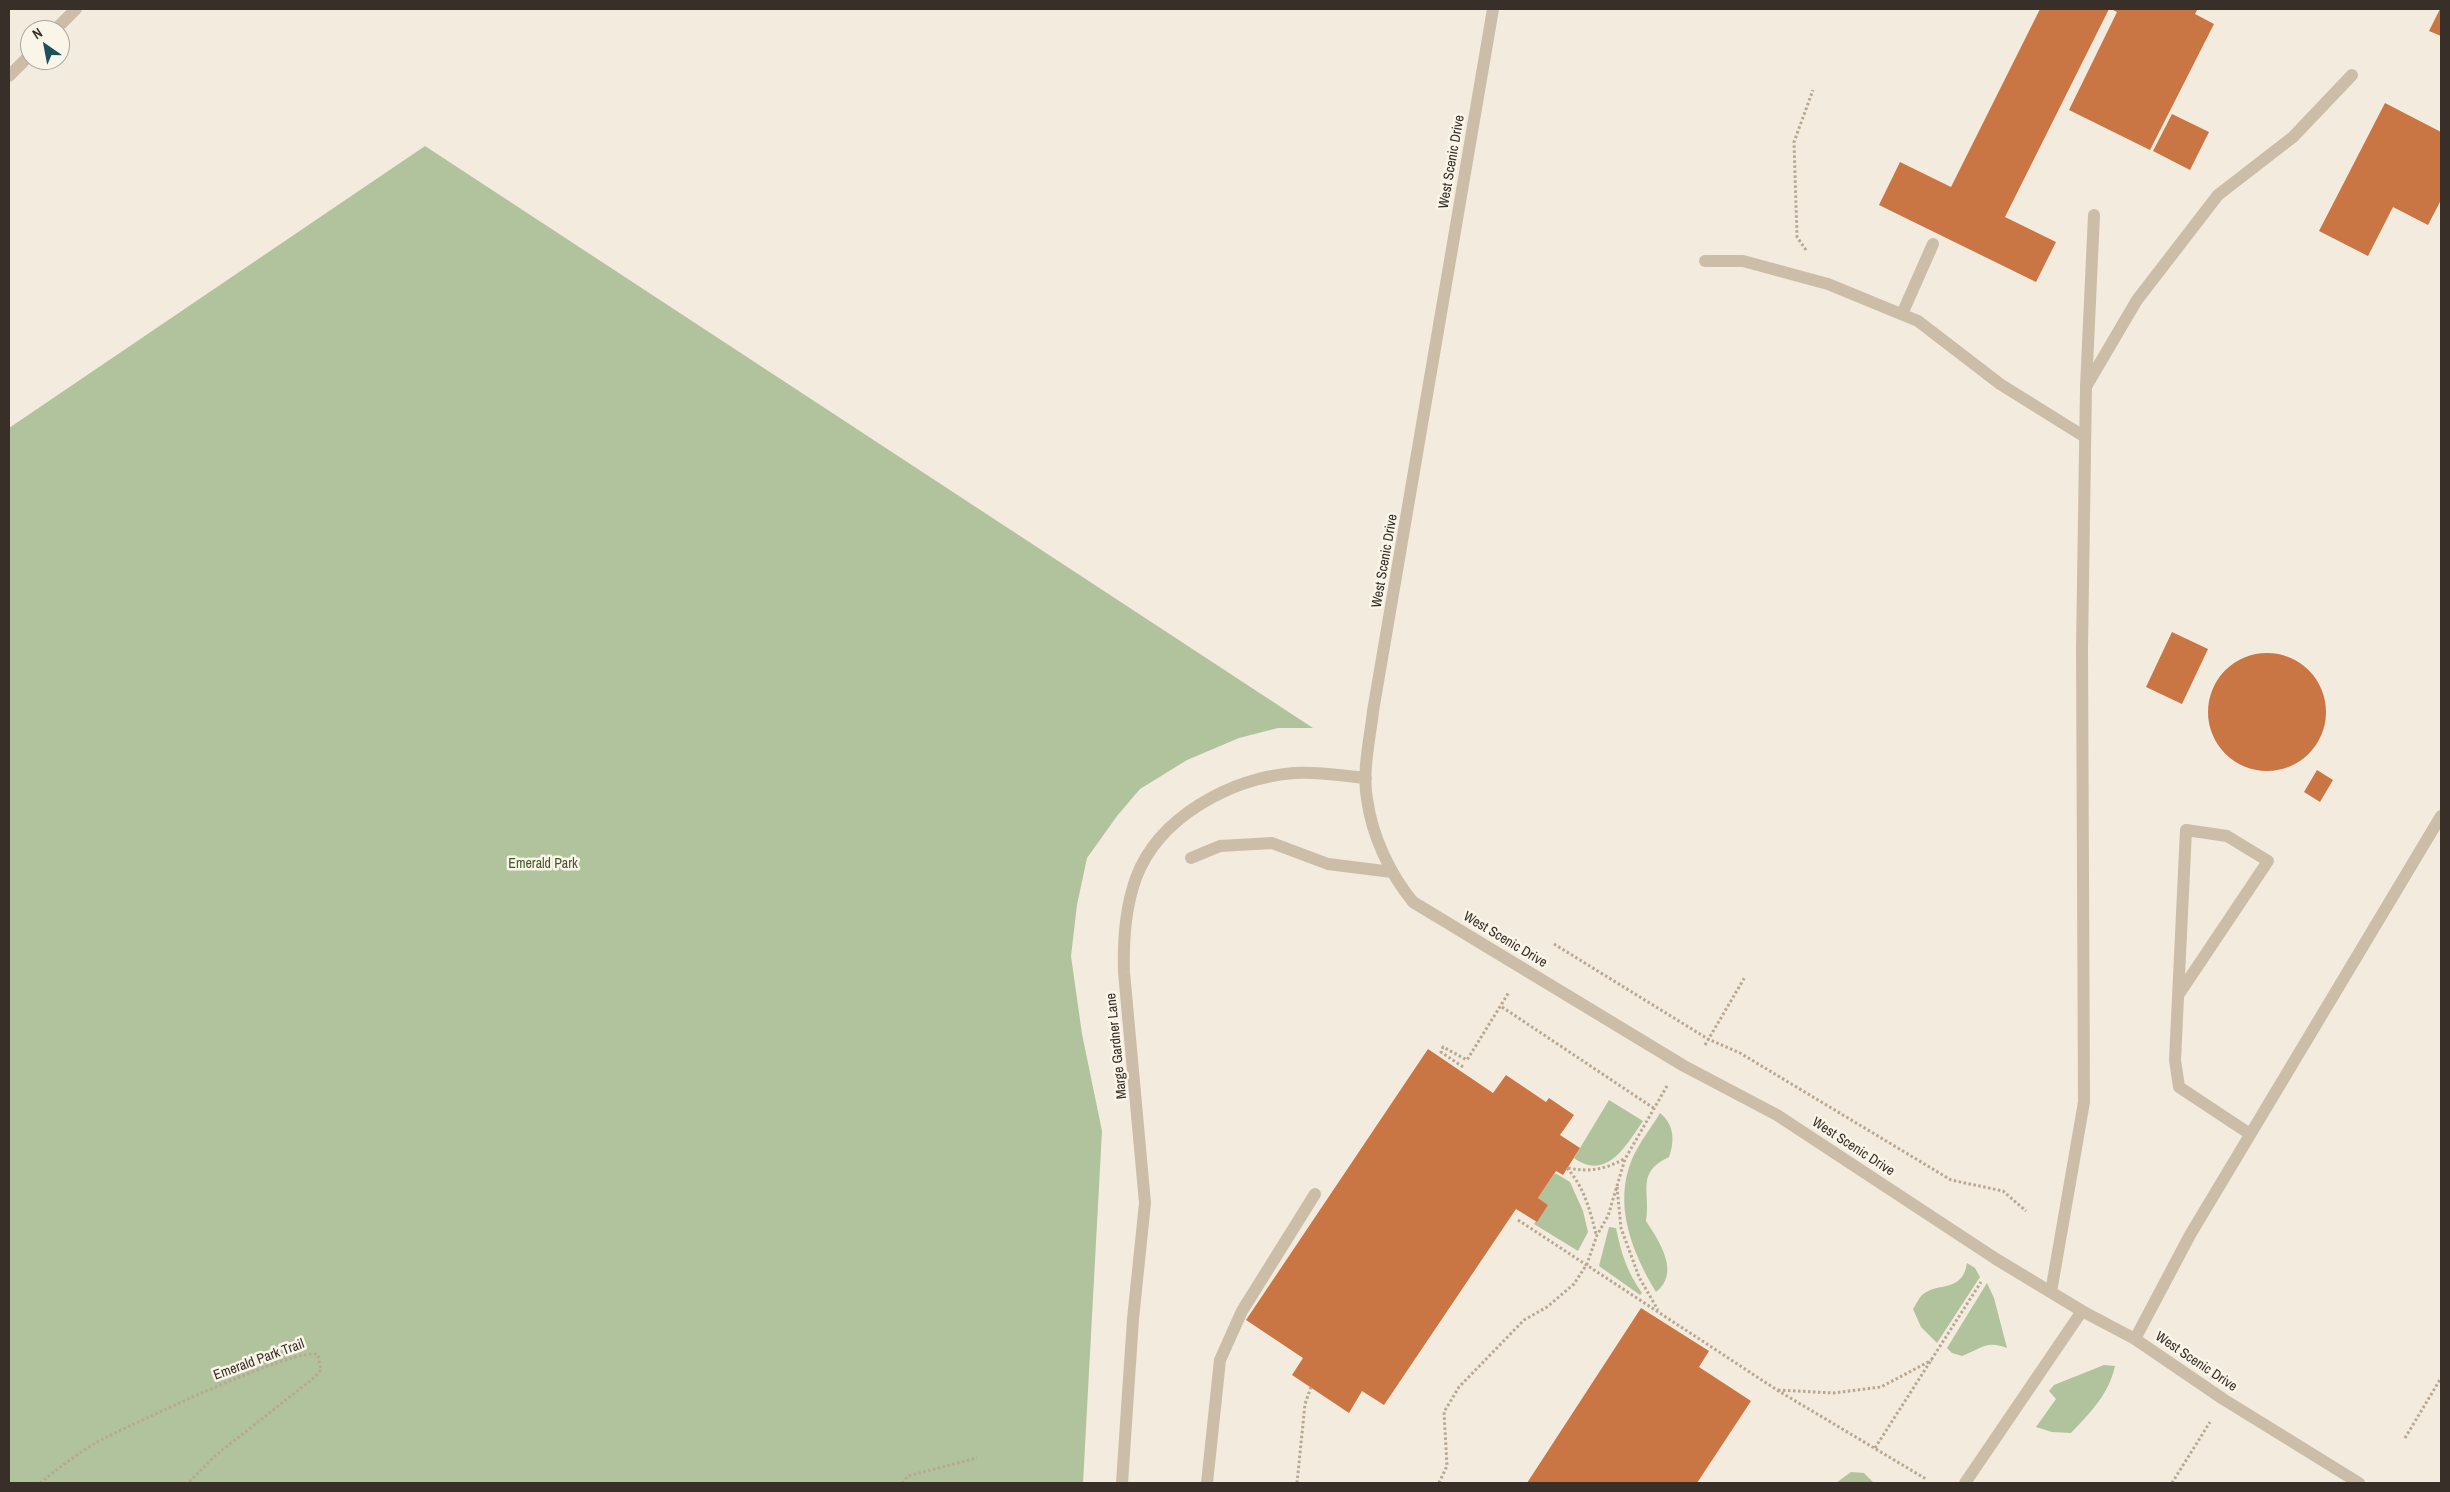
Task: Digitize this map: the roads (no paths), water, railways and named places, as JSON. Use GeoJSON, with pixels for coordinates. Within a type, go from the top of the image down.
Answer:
{"type":"FeatureCollection","features":[{"type":"Feature","properties":{"kind":"street"},"geometry":{"type":"LineString","coordinates":[[64,20],[76,9]]}},
{"type":"Feature","properties":{"kind":"street","name":"West Scenic Drive"},"geometry":{"type":"LineString","coordinates":[[1493,9],[1373,711],[1366,778],[1366,798],[1376,834],[1397,883],[1413,902],[1684,1066],[1777,1115],[1996,1259],[2082,1311],[2135,1339],[2223,1399],[2359,1483]]}},
{"type":"Feature","properties":{"kind":"street"},"geometry":{"type":"LineString","coordinates":[[9,76],[20,65]]}},
{"type":"Feature","properties":{"kind":"street"},"geometry":{"type":"LineString","coordinates":[[2086,387],[2137,300],[2218,195],[2293,137],[2352,75]]}},
{"type":"Feature","properties":{"kind":"street"},"geometry":{"type":"LineString","coordinates":[[2050,1292],[2084,1102],[2082,648],[2086,387],[2094,216]]}},
{"type":"Feature","properties":{"kind":"street"},"geometry":{"type":"LineString","coordinates":[[1902,314],[1933,244]]}},
{"type":"Feature","properties":{"kind":"street"},"geometry":{"type":"LineString","coordinates":[[1705,261],[1743,261],[1828,284],[1918,321],[2000,384],[2085,438]]}},
{"type":"Feature","properties":{"kind":"street","name":"Marge Gardner Lane"},"geometry":{"type":"LineString","coordinates":[[1122,1483],[1134,1319],[1146,1203],[1124,972],[1127,908],[1137,876],[1149,854],[1169,830],[1193,810],[1215,796],[1243,783],[1274,775],[1297,773],[1366,778]]}},
{"type":"Feature","properties":{"kind":"street"},"geometry":{"type":"LineString","coordinates":[[2135,1339],[2190,1235],[2441,816]]}},
{"type":"Feature","properties":{"kind":"street"},"geometry":{"type":"LineString","coordinates":[[2179,994],[2268,861],[2227,836],[2186,830],[2175,1060],[2179,1087],[2250,1134]]}},
{"type":"Feature","properties":{"kind":"street"},"geometry":{"type":"LineString","coordinates":[[1191,858],[1220,846],[1272,843],[1328,864],[1392,872]]}},
{"type":"Feature","properties":{"kind":"street"},"geometry":{"type":"LineString","coordinates":[[1207,1483],[1220,1360],[1242,1311],[1315,1194]]}},
{"type":"Feature","properties":{"kind":"street"},"geometry":{"type":"LineString","coordinates":[[1965,1483],[2082,1311]]}},
{"type":"Feature","properties":{"kind":"park label","name":"Emerald Park"},"geometry":{"type":"Point","coordinates":[543,864]}}]}
